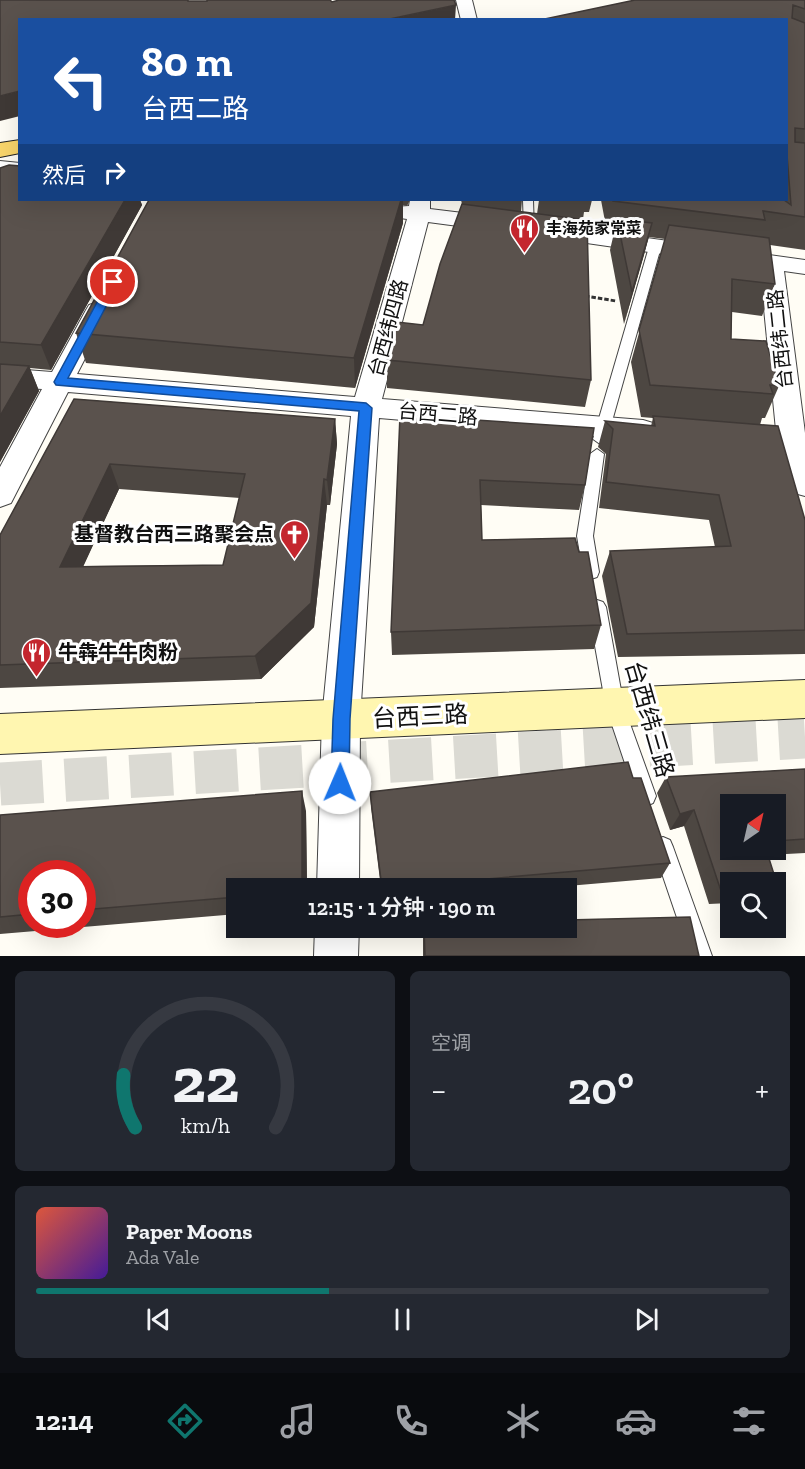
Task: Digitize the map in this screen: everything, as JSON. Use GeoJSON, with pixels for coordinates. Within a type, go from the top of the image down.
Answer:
{"type":"FeatureCollection","features":[{"type":"Feature","properties":{"kind":"main road"},"geometry":{"type":"LineString","coordinates":[[0,150],[18,146]]}},
{"type":"Feature","properties":{"kind":"street"},"geometry":{"type":"LineString","coordinates":[[464,0],[468,18]]}},
{"type":"Feature","properties":{"kind":"street"},"geometry":{"type":"LineString","coordinates":[[0,167],[18,169]]}},
{"type":"Feature","properties":{"kind":"street"},"geometry":{"type":"LineString","coordinates":[[384,210],[419,207],[530,229],[805,267]]}},
{"type":"Feature","properties":{"kind":"street","name":"台西纬四路"},"geometry":{"type":"LineString","coordinates":[[338,878],[341,719],[366,408],[419,207]]}},
{"type":"Feature","properties":{"kind":"street","name":"台西纬二路"},"geometry":{"type":"LineString","coordinates":[[771,263],[805,485]]}},
{"type":"Feature","properties":{"kind":"street"},"geometry":{"type":"LineString","coordinates":[[0,495],[108,292]]}},
{"type":"Feature","properties":{"kind":"street","name":"台西二路"},"geometry":{"type":"LineString","coordinates":[[0,377],[366,408],[599,440],[673,432]]}},
{"type":"Feature","properties":{"kind":"street"},"geometry":{"type":"LineString","coordinates":[[720,436],[798,442]]}},
{"type":"Feature","properties":{"kind":"street","name":"台西三路"},"geometry":{"type":"LineString","coordinates":[[0,734],[805,699]]}},
{"type":"Feature","properties":{"kind":"street"},"geometry":{"type":"LineString","coordinates":[[336,956],[337,938]]}},
{"type":"Feature","properties":{"kind":"lane"},"geometry":{"type":"LineString","coordinates":[[528,201],[530,229]]}},
{"type":"Feature","properties":{"kind":"lane","name":"台西纬三路"},"geometry":{"type":"LineString","coordinates":[[650,809],[615,707],[585,536],[599,440],[655,246]]}},
{"type":"Feature","properties":{"kind":"lane"},"geometry":{"type":"LineString","coordinates":[[658,831],[701,956]]}},
{"type":"Feature","properties":{"kind":"path"},"geometry":{"type":"LineString","coordinates":[[579,296],[638,303]]}},
{"type":"Feature","properties":{"kind":"building"},"geometry":{"type":"Polygon","coordinates":[[[0,0],[330,0],[332,2],[339,0],[454,0],[456,5],[394,18],[18,18],[18,92],[0,96],[0,0]]]}},
{"type":"Feature","properties":{"kind":"building"},"geometry":{"type":"Polygon","coordinates":[[[635,0],[805,0],[805,9],[793,5],[792,18],[805,23],[805,129],[795,128],[795,142],[805,143],[805,217],[763,211],[765,220],[613,201],[785,201],[791,205],[788,168],[788,18],[550,18],[635,0]]]}},
{"type":"Feature","properties":{"kind":"building"},"geometry":{"type":"Polygon","coordinates":[[[9,165],[18,166],[18,201],[124,201],[41,345],[0,342],[0,168],[9,165]]]}},
{"type":"Feature","properties":{"kind":"building"},"geometry":{"type":"Polygon","coordinates":[[[148,201],[401,201],[354,358],[76,333],[148,201]]]}},
{"type":"Feature","properties":{"kind":"building"},"geometry":{"type":"Polygon","coordinates":[[[462,204],[531,213],[532,215],[532,213],[587,220],[591,380],[387,360],[397,322],[423,325],[440,264],[462,204]]]}},
{"type":"Feature","properties":{"kind":"building"},"geometry":{"type":"Polygon","coordinates":[[[617,219],[652,223],[632,292],[617,219]]]}},
{"type":"Feature","properties":{"kind":"building"},"geometry":{"type":"Polygon","coordinates":[[[669,225],[769,238],[775,284],[732,279],[731,339],[766,341],[779,386],[770,385],[773,394],[650,385],[639,330],[669,225]]]}},
{"type":"Feature","properties":{"kind":"building"},"geometry":{"type":"Polygon","coordinates":[[[0,364],[29,366],[0,416],[0,364]]]}},
{"type":"Feature","properties":{"kind":"building"},"geometry":{"type":"Polygon","coordinates":[[[74,399],[335,419],[327,480],[324,479],[311,603],[255,656],[0,665],[0,535],[74,399]],[[110,464],[60,567],[223,565],[245,474],[110,464]]]}},
{"type":"Feature","properties":{"kind":"building"},"geometry":{"type":"Polygon","coordinates":[[[400,415],[594,428],[585,485],[480,480],[482,540],[575,538],[579,552],[588,552],[601,625],[391,632],[400,415]]]}},
{"type":"Feature","properties":{"kind":"building"},"geometry":{"type":"Polygon","coordinates":[[[653,416],[778,426],[805,520],[805,630],[627,634],[610,551],[731,546],[719,495],[606,482],[613,429],[605,421],[655,426],[653,416]]]}},
{"type":"Feature","properties":{"kind":"building"},"geometry":{"type":"Polygon","coordinates":[[[628,762],[633,778],[641,778],[670,863],[497,878],[381,878],[370,792],[628,762]]]}},
{"type":"Feature","properties":{"kind":"building"},"geometry":{"type":"Polygon","coordinates":[[[805,769],[805,839],[786,840],[786,794],[720,794],[720,860],[769,860],[773,872],[720,872],[720,888],[694,810],[680,814],[666,777],[805,769]]]}},
{"type":"Feature","properties":{"kind":"building"},"geometry":{"type":"Polygon","coordinates":[[[302,791],[302,878],[226,878],[226,898],[96,909],[96,860],[18,860],[18,915],[0,917],[0,815],[302,791]]]}},
{"type":"Feature","properties":{"kind":"building"},"geometry":{"type":"Polygon","coordinates":[[[690,917],[699,956],[425,956],[424,938],[577,938],[577,920],[690,917]]]}},
{"type":"Feature","properties":{"kind":"tunnel"},"geometry":{"type":"LineString","coordinates":[[0,784],[805,737]]}},
{"type":"Feature","properties":{"kind":"place","name":"丰海苑家常菜"},"geometry":{"type":"Point","coordinates":[525,254]}},
{"type":"Feature","properties":{"kind":"place","name":"基督教台西三路聚会点"},"geometry":{"type":"Point","coordinates":[295,560]}},
{"type":"Feature","properties":{"kind":"place","name":"牛犇牛牛肉粉"},"geometry":{"type":"Point","coordinates":[37,678]}},
{"type":"Feature","properties":{"kind":"route"},"geometry":{"type":"LineString","coordinates":[[113,282],[60,382],[366,408],[341,719],[340,783]]}}]}
